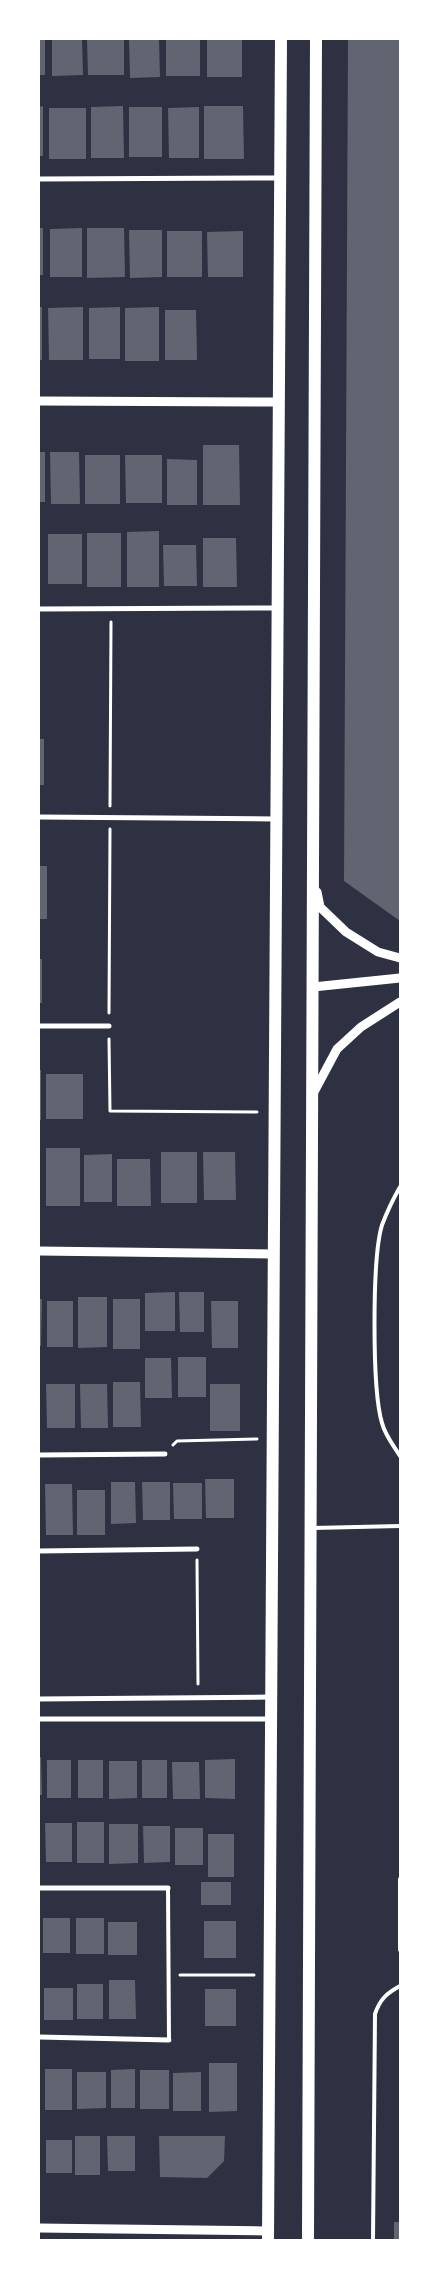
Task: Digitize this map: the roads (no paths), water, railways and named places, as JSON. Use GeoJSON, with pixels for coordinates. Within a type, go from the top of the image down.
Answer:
{"type":"FeatureCollection","features":[{"type":"Feature","properties":{"kind":"main road"},"geometry":{"type":"LineString","coordinates":[[268,2235],[281,39]]}},
{"type":"Feature","properties":{"kind":"main road"},"geometry":{"type":"LineString","coordinates":[[308,2240],[316,39]]}},
{"type":"Feature","properties":{"kind":"street"},"geometry":{"type":"LineString","coordinates":[[39,179],[280,178]]}},
{"type":"Feature","properties":{"kind":"street"},"geometry":{"type":"LineString","coordinates":[[39,402],[279,402]]}},
{"type":"Feature","properties":{"kind":"street"},"geometry":{"type":"LineString","coordinates":[[39,609],[278,608]]}},
{"type":"Feature","properties":{"kind":"street"},"geometry":{"type":"LineString","coordinates":[[39,817],[276,819]]}},
{"type":"Feature","properties":{"kind":"street"},"geometry":{"type":"LineString","coordinates":[[313,874],[320,907],[339,926],[378,952],[400,958]]}},
{"type":"Feature","properties":{"kind":"street"},"geometry":{"type":"LineString","coordinates":[[313,987],[400,978]]}},
{"type":"Feature","properties":{"kind":"street"},"geometry":{"type":"LineString","coordinates":[[312,1095],[337,1049],[362,1028],[400,1002]]}},
{"type":"Feature","properties":{"kind":"street"},"geometry":{"type":"LineString","coordinates":[[39,1026],[109,1026]]}},
{"type":"Feature","properties":{"kind":"street"},"geometry":{"type":"LineString","coordinates":[[39,1251],[274,1254]]}},
{"type":"Feature","properties":{"kind":"street"},"geometry":{"type":"LineString","coordinates":[[39,1455],[166,1454]]}},
{"type":"Feature","properties":{"kind":"street"},"geometry":{"type":"LineString","coordinates":[[39,1551],[197,1549]]}},
{"type":"Feature","properties":{"kind":"street"},"geometry":{"type":"LineString","coordinates":[[39,1699],[271,1696]]}},
{"type":"Feature","properties":{"kind":"street"},"geometry":{"type":"LineString","coordinates":[[39,1719],[271,1720]]}},
{"type":"Feature","properties":{"kind":"street"},"geometry":{"type":"LineString","coordinates":[[39,1888],[168,1888]]}},
{"type":"Feature","properties":{"kind":"street"},"geometry":{"type":"LineString","coordinates":[[39,2037],[169,2040]]}},
{"type":"Feature","properties":{"kind":"street"},"geometry":{"type":"LineString","coordinates":[[39,2228],[268,2235]]}},
{"type":"Feature","properties":{"kind":"lane"},"geometry":{"type":"LineString","coordinates":[[400,1188],[382,1227],[377,1262],[375,1332],[378,1408],[387,1436],[400,1456]]}},
{"type":"Feature","properties":{"kind":"lane"},"geometry":{"type":"LineString","coordinates":[[311,1528],[400,1526]]}},
{"type":"Feature","properties":{"kind":"lane"},"geometry":{"type":"LineString","coordinates":[[400,1879],[400,1950]]}},
{"type":"Feature","properties":{"kind":"lane"},"geometry":{"type":"LineString","coordinates":[[168,1888],[169,2040]]}},
{"type":"Feature","properties":{"kind":"lane"},"geometry":{"type":"LineString","coordinates":[[373,2240],[375,2014],[379,2003],[386,1994],[400,1986]]}}]}
